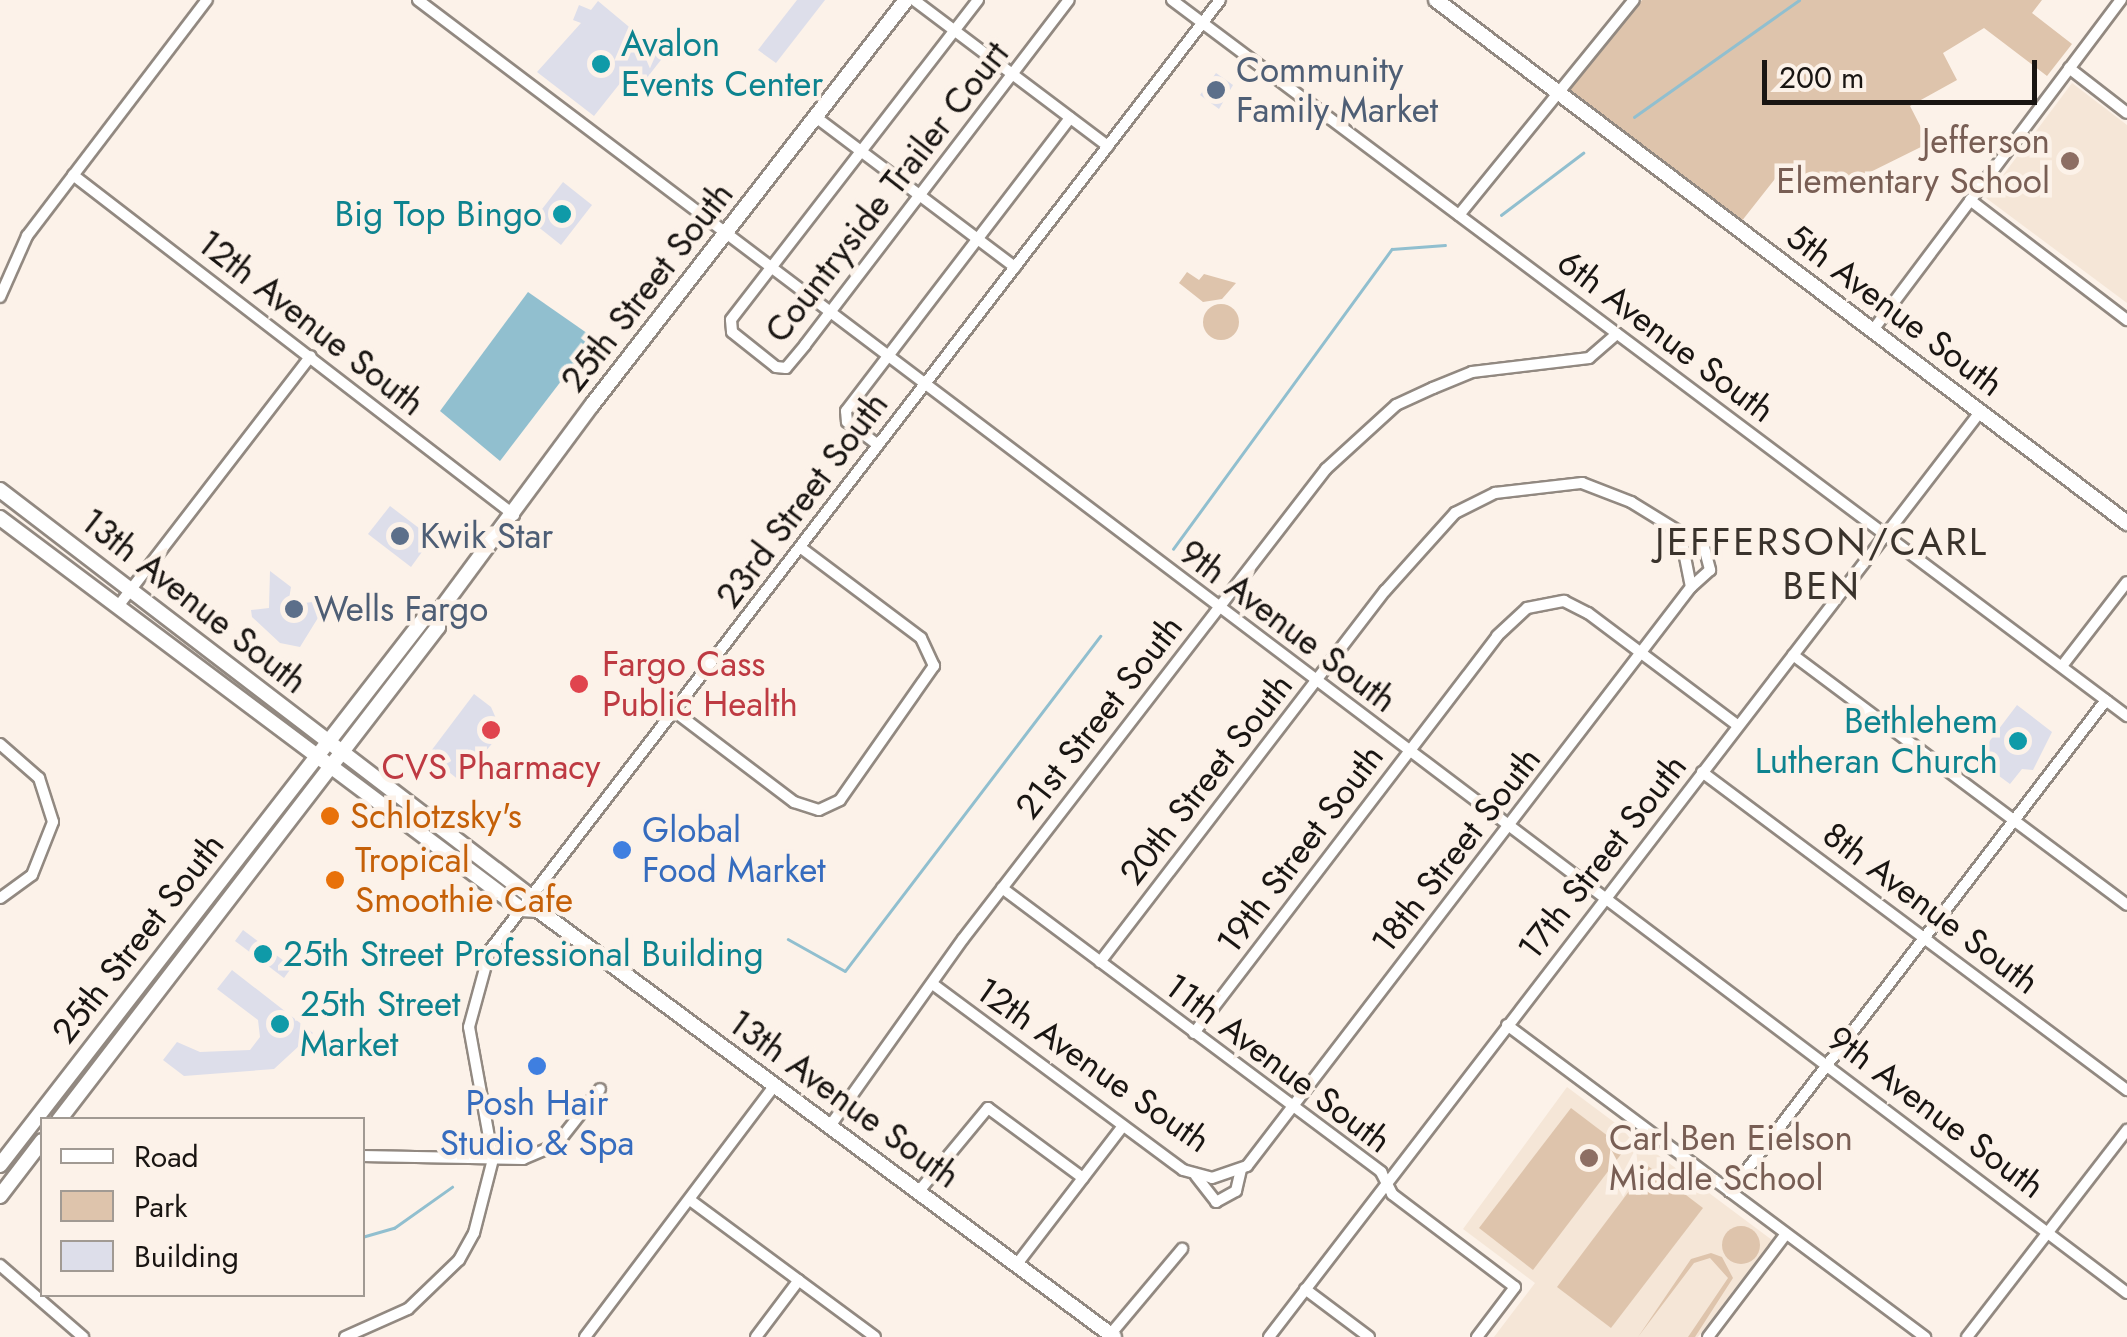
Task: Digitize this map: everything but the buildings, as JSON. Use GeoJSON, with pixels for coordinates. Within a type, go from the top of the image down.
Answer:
{"type":"FeatureCollection","features":[{"type":"Feature","properties":{"kind":"main road","name":"25th Street South"},"geometry":{"type":"LineString","coordinates":[[51,1117],[328,741],[424,617],[438,613],[514,516],[906,0]]}},
{"type":"Feature","properties":{"kind":"main road","name":"5th Avenue South"},"geometry":{"type":"LineString","coordinates":[[1436,0],[2127,523]]}},
{"type":"Feature","properties":{"kind":"main road","name":"13th Avenue South"},"geometry":{"type":"LineString","coordinates":[[0,490],[328,741],[530,905]]}},
{"type":"Feature","properties":{"kind":"main road","name":"13th Avenue South"},"geometry":{"type":"LineString","coordinates":[[0,518],[330,766],[530,905],[1111,1336]]}},
{"type":"Feature","properties":{"kind":"main road","name":"25th Street South"},"geometry":{"type":"LineString","coordinates":[[51,1117],[438,627],[438,613]]}},
{"type":"Feature","properties":{"kind":"main road","name":"25th Street South"},"geometry":{"type":"LineString","coordinates":[[0,1166],[40,1128]]}},
{"type":"Feature","properties":{"kind":"main road"},"geometry":{"type":"LineString","coordinates":[[0,1196],[40,1144]]}},
{"type":"Feature","properties":{"kind":"street"},"geometry":{"type":"LineString","coordinates":[[0,296],[28,236],[207,0]]}},
{"type":"Feature","properties":{"kind":"street","name":"9th Avenue South"},"geometry":{"type":"LineString","coordinates":[[418,0],[828,316],[2127,1293]]}},
{"type":"Feature","properties":{"kind":"street"},"geometry":{"type":"LineString","coordinates":[[914,0],[1108,146]]}},
{"type":"Feature","properties":{"kind":"street","name":"Countryside Trailer Court"},"geometry":{"type":"LineString","coordinates":[[978,0],[730,328],[776,367],[786,368],[828,316],[1070,0]]}},
{"type":"Feature","properties":{"kind":"street","name":"6th Avenue South"},"geometry":{"type":"LineString","coordinates":[[1172,0],[2127,716]]}},
{"type":"Feature","properties":{"kind":"street","name":"23rd Street South"},"geometry":{"type":"LineString","coordinates":[[345,1337],[408,1309],[459,1260],[474,1234],[493,1159],[470,1008],[481,966],[678,715],[878,445],[1220,0]]}},
{"type":"Feature","properties":{"kind":"street"},"geometry":{"type":"LineString","coordinates":[[1460,215],[1556,90],[1634,0]]}},
{"type":"Feature","properties":{"kind":"street"},"geometry":{"type":"LineString","coordinates":[[1872,330],[2121,0]]}},
{"type":"Feature","properties":{"kind":"street"},"geometry":{"type":"LineString","coordinates":[[2069,68],[2127,113]]}},
{"type":"Feature","properties":{"kind":"street"},"geometry":{"type":"LineString","coordinates":[[817,118],[1016,266]]}},
{"type":"Feature","properties":{"kind":"street"},"geometry":{"type":"LineString","coordinates":[[878,445],[847,422],[846,411],[1070,118]]}},
{"type":"Feature","properties":{"kind":"street","name":"12th Avenue South"},"geometry":{"type":"LineString","coordinates":[[73,176],[514,516]]}},
{"type":"Feature","properties":{"kind":"street"},"geometry":{"type":"LineString","coordinates":[[1970,200],[2127,320]]}},
{"type":"Feature","properties":{"kind":"street","name":"21st Street South"},"geometry":{"type":"LineString","coordinates":[[830,1126],[1002,888],[1326,469],[1396,405],[1472,372],[1588,358],[1617,334]]}},
{"type":"Feature","properties":{"kind":"street"},"geometry":{"type":"LineString","coordinates":[[119,606],[311,356]]}},
{"type":"Feature","properties":{"kind":"street","name":"17th Street South"},"geometry":{"type":"LineString","coordinates":[[1269,1337],[1980,412]]}},
{"type":"Feature","properties":{"kind":"street","name":"20th Street South"},"geometry":{"type":"LineString","coordinates":[[1100,962],[1429,536],[1478,502],[1542,484],[1582,484],[1631,502],[1681,537]]}},
{"type":"Feature","properties":{"kind":"street"},"geometry":{"type":"LineString","coordinates":[[1681,537],[1691,588]]}},
{"type":"Feature","properties":{"kind":"street","name":"18th Street South"},"geometry":{"type":"LineString","coordinates":[[1196,1176],[1216,1202],[1236,1191],[1240,1170],[1294,1106],[1691,588],[1710,570],[1711,554],[1681,537]]}},
{"type":"Feature","properties":{"kind":"street"},"geometry":{"type":"LineString","coordinates":[[678,715],[794,802],[826,809],[891,732],[934,666],[921,638],[800,548]]}},
{"type":"Feature","properties":{"kind":"street"},"geometry":{"type":"LineString","coordinates":[[2062,666],[2127,582]]}},
{"type":"Feature","properties":{"kind":"street","name":"19th Street South"},"geometry":{"type":"LineString","coordinates":[[1194,1033],[1410,751],[1527,608],[1564,601],[1642,653]]}},
{"type":"Feature","properties":{"kind":"street"},"geometry":{"type":"LineString","coordinates":[[1642,653],[1738,725]]}},
{"type":"Feature","properties":{"kind":"street"},"geometry":{"type":"LineString","coordinates":[[1793,655],[2127,905]]}},
{"type":"Feature","properties":{"kind":"street"},"geometry":{"type":"LineString","coordinates":[[1730,1192],[2106,700]]}},
{"type":"Feature","properties":{"kind":"street"},"geometry":{"type":"LineString","coordinates":[[0,744],[39,778],[53,822],[32,875],[0,898]]}},
{"type":"Feature","properties":{"kind":"street","name":"8th Avenue South"},"geometry":{"type":"LineString","coordinates":[[1702,772],[2127,1090]]}},
{"type":"Feature","properties":{"kind":"street","name":"11th Avenue South"},"geometry":{"type":"LineString","coordinates":[[1002,888],[1294,1106],[1515,1287],[1477,1337]]}},
{"type":"Feature","properties":{"kind":"street","name":"12th Avenue South"},"geometry":{"type":"LineString","coordinates":[[934,985],[1196,1176],[1240,1170]]}},
{"type":"Feature","properties":{"kind":"street"},"geometry":{"type":"LineString","coordinates":[[1507,1026],[1925,1337]]}},
{"type":"Feature","properties":{"kind":"street"},"geometry":{"type":"LineString","coordinates":[[585,1337],[774,1086]]}},
{"type":"Feature","properties":{"kind":"street"},"geometry":{"type":"LineString","coordinates":[[365,1156],[493,1159],[542,1154],[600,1089]]}},
{"type":"Feature","properties":{"kind":"street"},"geometry":{"type":"LineString","coordinates":[[919,1191],[988,1108],[1083,1178]]}},
{"type":"Feature","properties":{"kind":"street"},"geometry":{"type":"LineString","coordinates":[[1017,1264],[1123,1126]]}},
{"type":"Feature","properties":{"kind":"street"},"geometry":{"type":"LineString","coordinates":[[1967,1337],[2127,1130]]}},
{"type":"Feature","properties":{"kind":"street"},"geometry":{"type":"LineString","coordinates":[[690,1200],[875,1337]]}},
{"type":"Feature","properties":{"kind":"street"},"geometry":{"type":"LineString","coordinates":[[1708,1337],[1786,1234]]}},
{"type":"Feature","properties":{"kind":"street"},"geometry":{"type":"LineString","coordinates":[[1111,1336],[1182,1248]]}},
{"type":"Feature","properties":{"kind":"street"},"geometry":{"type":"LineString","coordinates":[[0,1265],[83,1337]]}},
{"type":"Feature","properties":{"kind":"street"},"geometry":{"type":"LineString","coordinates":[[756,1337],[799,1280]]}},
{"type":"Feature","properties":{"kind":"street"},"geometry":{"type":"LineString","coordinates":[[1305,1289],[1369,1337]]}},
{"type":"Feature","properties":{"kind":"shaded area","name":"Jefferson Elementary School"},"geometry":{"type":"Polygon","coordinates":[[[2072,83],[2127,125],[2127,303],[1986,198],[2072,83]]]}},
{"type":"Feature","properties":{"kind":"shaded area","name":"Carl Ben Eielson Middle School"},"geometry":{"type":"Polygon","coordinates":[[[1567,1087],[1772,1240],[1698,1337],[1494,1337],[1535,1283],[1463,1229],[1567,1087]]]}},
{"type":"Feature","properties":{"kind":"green space"},"geometry":{"type":"Polygon","coordinates":[[[1642,0],[2042,0],[2032,13],[2072,44],[2047,76],[1984,28],[1943,53],[1957,80],[1910,106],[1929,143],[1826,194],[1786,165],[1741,222],[1563,88],[1642,0]]]}},
{"type":"Feature","properties":{"kind":"green space"},"geometry":{"type":"Polygon","coordinates":[[[1187,272],[1199,280],[1204,274],[1236,283],[1222,299],[1203,302],[1179,283],[1187,272]]]}},
{"type":"Feature","properties":{"kind":"green space"},"geometry":{"type":"Polygon","coordinates":[[[1221,304],[1233,310],[1239,322],[1233,334],[1221,340],[1209,334],[1203,322],[1209,310],[1221,304]]]}},
{"type":"Feature","properties":{"kind":"green space"},"geometry":{"type":"Polygon","coordinates":[[[1571,1108],[1625,1149],[1533,1270],[1479,1228],[1571,1108]]]}},
{"type":"Feature","properties":{"kind":"green space"},"geometry":{"type":"Polygon","coordinates":[[[1648,1166],[1703,1208],[1611,1328],[1557,1287],[1648,1166]]]}},
{"type":"Feature","properties":{"kind":"green space"},"geometry":{"type":"Polygon","coordinates":[[[1741,1226],[1755,1231],[1760,1245],[1755,1259],[1741,1264],[1727,1259],[1722,1245],[1727,1231],[1741,1226]]]}},
{"type":"Feature","properties":{"kind":"green space"},"geometry":{"type":"Polygon","coordinates":[[[1711,1253],[1722,1257],[1733,1278],[1695,1337],[1688,1337],[1728,1278],[1710,1258],[1694,1263],[1638,1337],[1691,1259],[1711,1253]]]}},
{"type":"Feature","properties":{"kind":"water"},"geometry":{"type":"Polygon","coordinates":[[[528,292],[594,338],[500,461],[440,411],[528,292]]]}},
{"type":"Feature","properties":{"kind":"waterway"},"geometry":{"type":"LineString","coordinates":[[1634,117],[1799,0]]}},
{"type":"Feature","properties":{"kind":"waterway"},"geometry":{"type":"LineString","coordinates":[[1501,215],[1583,153]]}},
{"type":"Feature","properties":{"kind":"waterway"},"geometry":{"type":"LineString","coordinates":[[1173,549],[1392,249],[1445,245]]}},
{"type":"Feature","properties":{"kind":"waterway"},"geometry":{"type":"LineString","coordinates":[[788,939],[845,971],[1100,636]]}},
{"type":"Feature","properties":{"kind":"waterway"},"geometry":{"type":"LineString","coordinates":[[365,1236],[394,1228],[452,1187]]}},
{"type":"Feature","properties":{"kind":"place","name":"Avalon Events Center"},"geometry":{"type":"Point","coordinates":[601,64]}},
{"type":"Feature","properties":{"kind":"place","name":"Community Family Market"},"geometry":{"type":"Point","coordinates":[1216,90]}},
{"type":"Feature","properties":{"kind":"place","name":"Jefferson Elementary School"},"geometry":{"type":"Point","coordinates":[2070,161]}},
{"type":"Feature","properties":{"kind":"place","name":"Big Top Bingo"},"geometry":{"type":"Point","coordinates":[562,214]}},
{"type":"Feature","properties":{"kind":"place","name":"Kwik Star"},"geometry":{"type":"Point","coordinates":[400,536]}},
{"type":"Feature","properties":{"kind":"place","name":"Wells Fargo"},"geometry":{"type":"Point","coordinates":[294,609]}},
{"type":"Feature","properties":{"kind":"place","name":"Fargo Cass Public Health"},"geometry":{"type":"Point","coordinates":[579,684]}},
{"type":"Feature","properties":{"kind":"place","name":"CVS Pharmacy"},"geometry":{"type":"Point","coordinates":[491,730]}},
{"type":"Feature","properties":{"kind":"place","name":"Bethlehem Lutheran Church"},"geometry":{"type":"Point","coordinates":[2018,741]}},
{"type":"Feature","properties":{"kind":"place","name":"Schlotzsky's"},"geometry":{"type":"Point","coordinates":[330,816]}},
{"type":"Feature","properties":{"kind":"place","name":"Global Food Market"},"geometry":{"type":"Point","coordinates":[622,850]}},
{"type":"Feature","properties":{"kind":"place","name":"Tropical Smoothie Cafe"},"geometry":{"type":"Point","coordinates":[335,880]}},
{"type":"Feature","properties":{"kind":"place","name":"25th Street Professional Building"},"geometry":{"type":"Point","coordinates":[263,954]}},
{"type":"Feature","properties":{"kind":"place","name":"25th Street Market"},"geometry":{"type":"Point","coordinates":[280,1024]}},
{"type":"Feature","properties":{"kind":"place","name":"Posh Hair Studio & Spa"},"geometry":{"type":"Point","coordinates":[537,1066]}},
{"type":"Feature","properties":{"kind":"place","name":"Carl Ben Eielson Middle School"},"geometry":{"type":"Point","coordinates":[1589,1158]}},
{"type":"Feature","properties":{"kind":"district","name":"JEFFERSON/CARL BEN"},"geometry":{"type":"Point","coordinates":[1822,564]}}]}
